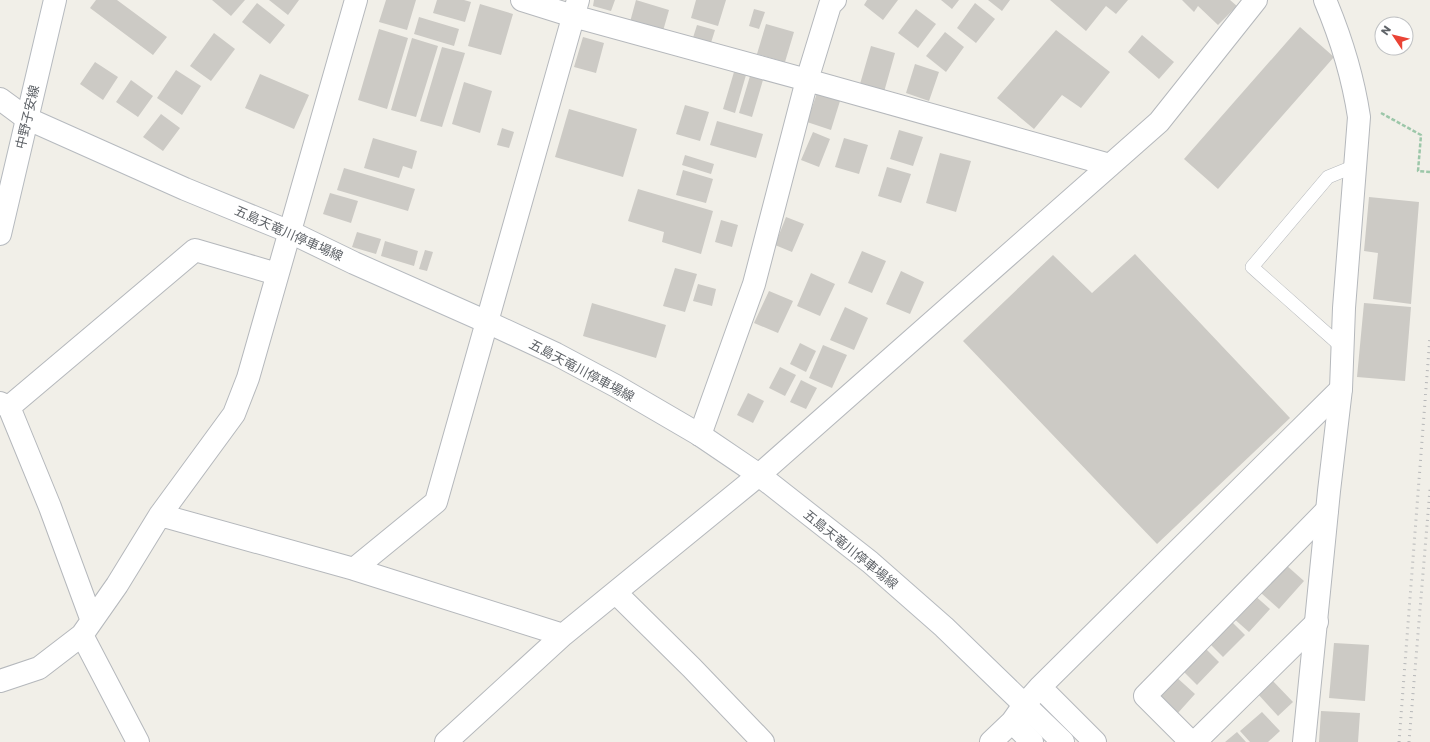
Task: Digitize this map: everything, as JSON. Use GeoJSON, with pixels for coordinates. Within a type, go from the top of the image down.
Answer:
{"type":"FeatureCollection","features":[{"type":"Feature","properties":{"kind":"street","name":"中野子安線"},"geometry":{"type":"LineString","coordinates":[[0,234],[26,118],[55,0]]}},
{"type":"Feature","properties":{"kind":"street"},"geometry":{"type":"LineString","coordinates":[[0,681],[39,668],[87,628],[117,585],[160,515],[234,414],[248,378],[356,0]]}},
{"type":"Feature","properties":{"kind":"street"},"geometry":{"type":"LineString","coordinates":[[522,0],[576,8],[807,80],[1110,165]]}},
{"type":"Feature","properties":{"kind":"street"},"geometry":{"type":"LineString","coordinates":[[700,435],[754,284],[807,80],[830,5],[835,0]]}},
{"type":"Feature","properties":{"kind":"street"},"geometry":{"type":"LineString","coordinates":[[448,741],[564,635],[759,475],[1159,122],[1256,0]]}},
{"type":"Feature","properties":{"kind":"street"},"geometry":{"type":"LineString","coordinates":[[1304,742],[1327,510],[1341,389],[1344,308],[1359,117],[1355,90],[1336,27],[1325,0]]}},
{"type":"Feature","properties":{"kind":"street"},"geometry":{"type":"LineString","coordinates":[[354,569],[436,502],[576,8]]}},
{"type":"Feature","properties":{"kind":"street","name":"五島天竜川停車場線"},"geometry":{"type":"LineString","coordinates":[[0,99],[26,118],[185,189],[290,232],[354,263],[487,322],[569,361],[616,386],[700,435],[759,475],[870,562],[944,627],[1023,714],[1062,742]]}},
{"type":"Feature","properties":{"kind":"street"},"geometry":{"type":"LineString","coordinates":[[138,742],[87,628],[50,507],[4,405],[196,250],[277,274]]}},
{"type":"Feature","properties":{"kind":"street"},"geometry":{"type":"LineString","coordinates":[[991,742],[1023,714],[1040,687],[1341,389]]}},
{"type":"Feature","properties":{"kind":"street"},"geometry":{"type":"LineString","coordinates":[[1191,742],[1145,696],[1327,510]]}},
{"type":"Feature","properties":{"kind":"street"},"geometry":{"type":"LineString","coordinates":[[160,515],[354,569],[564,635]]}},
{"type":"Feature","properties":{"kind":"street"},"geometry":{"type":"LineString","coordinates":[[616,593],[692,668],[763,742]]}},
{"type":"Feature","properties":{"kind":"street"},"geometry":{"type":"LineString","coordinates":[[1194,742],[1317,622]]}},
{"type":"Feature","properties":{"kind":"street"},"geometry":{"type":"LineString","coordinates":[[1040,687],[1095,742]]}},
{"type":"Feature","properties":{"kind":"street"},"geometry":{"type":"LineString","coordinates":[[1023,714],[1032,742]]}},
{"type":"Feature","properties":{"kind":"lane"},"geometry":{"type":"LineString","coordinates":[[1342,348],[1252,267],[1328,177],[1355,166]]}},
{"type":"Feature","properties":{"kind":"path"},"geometry":{"type":"LineString","coordinates":[[1376,110],[1421,135],[1418,171],[1430,172]]}},
{"type":"Feature","properties":{"kind":"building"},"geometry":{"type":"Polygon","coordinates":[[[96,0],[117,0],[167,37],[153,55],[90,8],[96,0]]]}},
{"type":"Feature","properties":{"kind":"building"},"geometry":{"type":"Polygon","coordinates":[[[212,0],[245,0],[231,16],[212,0]]]}},
{"type":"Feature","properties":{"kind":"building"},"geometry":{"type":"Polygon","coordinates":[[[269,0],[299,0],[288,15],[269,0]]]}},
{"type":"Feature","properties":{"kind":"building"},"geometry":{"type":"Polygon","coordinates":[[[386,0],[416,0],[407,30],[379,22],[386,0]]]}},
{"type":"Feature","properties":{"kind":"building"},"geometry":{"type":"Polygon","coordinates":[[[437,0],[464,0],[471,2],[465,22],[433,13],[437,0]]]}},
{"type":"Feature","properties":{"kind":"building"},"geometry":{"type":"Polygon","coordinates":[[[594,0],[615,0],[611,11],[593,6],[594,0]]]}},
{"type":"Feature","properties":{"kind":"building"},"geometry":{"type":"Polygon","coordinates":[[[636,0],[669,10],[663,31],[630,22],[636,0]]]}},
{"type":"Feature","properties":{"kind":"building"},"geometry":{"type":"Polygon","coordinates":[[[696,0],[726,0],[718,26],[691,18],[696,0]]]}},
{"type":"Feature","properties":{"kind":"building"},"geometry":{"type":"Polygon","coordinates":[[[867,0],[898,0],[883,20],[864,5],[867,0]]]}},
{"type":"Feature","properties":{"kind":"building"},"geometry":{"type":"Polygon","coordinates":[[[941,0],[959,0],[952,9],[941,0]]]}},
{"type":"Feature","properties":{"kind":"building"},"geometry":{"type":"Polygon","coordinates":[[[988,0],[1010,0],[1002,11],[988,0]]]}},
{"type":"Feature","properties":{"kind":"building"},"geometry":{"type":"Polygon","coordinates":[[[1050,0],[1128,0],[1116,14],[1106,6],[1086,31],[1050,0]]]}},
{"type":"Feature","properties":{"kind":"building"},"geometry":{"type":"Polygon","coordinates":[[[1182,0],[1230,0],[1237,6],[1218,25],[1198,6],[1194,12],[1182,0]]]}},
{"type":"Feature","properties":{"kind":"building"},"geometry":{"type":"Polygon","coordinates":[[[257,3],[285,25],[270,44],[242,22],[257,3]]]}},
{"type":"Feature","properties":{"kind":"building"},"geometry":{"type":"Polygon","coordinates":[[[975,3],[995,19],[976,43],[957,28],[975,3]]]}},
{"type":"Feature","properties":{"kind":"building"},"geometry":{"type":"Polygon","coordinates":[[[480,4],[513,14],[501,55],[468,46],[480,4]]]}},
{"type":"Feature","properties":{"kind":"building"},"geometry":{"type":"Polygon","coordinates":[[[754,9],[765,12],[759,29],[749,26],[754,9]]]}},
{"type":"Feature","properties":{"kind":"building"},"geometry":{"type":"Polygon","coordinates":[[[916,9],[936,24],[918,48],[898,33],[916,9]]]}},
{"type":"Feature","properties":{"kind":"building"},"geometry":{"type":"Polygon","coordinates":[[[419,17],[459,29],[454,46],[414,34],[419,17]]]}},
{"type":"Feature","properties":{"kind":"building"},"geometry":{"type":"Polygon","coordinates":[[[766,24],[794,32],[785,62],[757,54],[766,24]]]}},
{"type":"Feature","properties":{"kind":"building"},"geometry":{"type":"Polygon","coordinates":[[[697,25],[715,30],[709,49],[691,44],[697,25]]]}},
{"type":"Feature","properties":{"kind":"building"},"geometry":{"type":"Polygon","coordinates":[[[1300,27],[1334,57],[1218,189],[1184,159],[1300,27]]]}},
{"type":"Feature","properties":{"kind":"building"},"geometry":{"type":"Polygon","coordinates":[[[379,29],[408,38],[387,109],[358,100],[379,29]]]}},
{"type":"Feature","properties":{"kind":"building"},"geometry":{"type":"Polygon","coordinates":[[[1056,30],[1110,72],[1081,108],[1062,95],[1034,129],[997,98],[1056,30]]]}},
{"type":"Feature","properties":{"kind":"building"},"geometry":{"type":"Polygon","coordinates":[[[945,32],[964,47],[946,72],[926,56],[945,32]]]}},
{"type":"Feature","properties":{"kind":"building"},"geometry":{"type":"Polygon","coordinates":[[[214,33],[235,49],[211,81],[190,66],[214,33]]]}},
{"type":"Feature","properties":{"kind":"building"},"geometry":{"type":"Polygon","coordinates":[[[1142,35],[1174,62],[1159,79],[1128,52],[1142,35]]]}},
{"type":"Feature","properties":{"kind":"building"},"geometry":{"type":"Polygon","coordinates":[[[583,37],[604,43],[596,73],[574,67],[583,37]]]}},
{"type":"Feature","properties":{"kind":"building"},"geometry":{"type":"Polygon","coordinates":[[[412,38],[438,46],[416,117],[391,110],[412,38]]]}},
{"type":"Feature","properties":{"kind":"building"},"geometry":{"type":"Polygon","coordinates":[[[871,46],[895,53],[884,92],[860,84],[871,46]]]}},
{"type":"Feature","properties":{"kind":"building"},"geometry":{"type":"Polygon","coordinates":[[[442,47],[465,53],[442,127],[420,121],[442,47]]]}},
{"type":"Feature","properties":{"kind":"building"},"geometry":{"type":"Polygon","coordinates":[[[95,62],[118,77],[103,100],[80,84],[95,62]]]}},
{"type":"Feature","properties":{"kind":"building"},"geometry":{"type":"Polygon","coordinates":[[[915,64],[939,72],[929,101],[906,93],[915,64]]]}},
{"type":"Feature","properties":{"kind":"building"},"geometry":{"type":"Polygon","coordinates":[[[176,70],[201,86],[182,115],[157,98],[176,70]]]}},
{"type":"Feature","properties":{"kind":"building"},"geometry":{"type":"Polygon","coordinates":[[[734,72],[746,75],[735,113],[723,109],[734,72]]]}},
{"type":"Feature","properties":{"kind":"building"},"geometry":{"type":"Polygon","coordinates":[[[260,74],[309,95],[294,129],[245,108],[260,74]]]}},
{"type":"Feature","properties":{"kind":"building"},"geometry":{"type":"Polygon","coordinates":[[[750,76],[763,80],[752,117],[739,113],[750,76]]]}},
{"type":"Feature","properties":{"kind":"building"},"geometry":{"type":"Polygon","coordinates":[[[131,80],[153,96],[138,117],[116,102],[131,80]]]}},
{"type":"Feature","properties":{"kind":"building"},"geometry":{"type":"Polygon","coordinates":[[[464,82],[492,91],[480,133],[452,124],[464,82]]]}},
{"type":"Feature","properties":{"kind":"building"},"geometry":{"type":"Polygon","coordinates":[[[817,93],[840,101],[831,130],[807,122],[817,93]]]}},
{"type":"Feature","properties":{"kind":"building"},"geometry":{"type":"Polygon","coordinates":[[[685,105],[709,112],[700,141],[676,134],[685,105]]]}},
{"type":"Feature","properties":{"kind":"building"},"geometry":{"type":"Polygon","coordinates":[[[569,109],[637,129],[623,177],[555,157],[569,109]]]}},
{"type":"Feature","properties":{"kind":"building"},"geometry":{"type":"Polygon","coordinates":[[[161,114],[180,128],[163,151],[143,137],[161,114]]]}},
{"type":"Feature","properties":{"kind":"building"},"geometry":{"type":"Polygon","coordinates":[[[717,121],[763,134],[756,158],[710,145],[717,121]]]}},
{"type":"Feature","properties":{"kind":"building"},"geometry":{"type":"Polygon","coordinates":[[[502,128],[514,132],[509,148],[497,145],[502,128]]]}},
{"type":"Feature","properties":{"kind":"building"},"geometry":{"type":"Polygon","coordinates":[[[899,130],[923,137],[913,166],[890,159],[899,130]]]}},
{"type":"Feature","properties":{"kind":"building"},"geometry":{"type":"Polygon","coordinates":[[[813,132],[830,139],[819,167],[801,160],[813,132]]]}},
{"type":"Feature","properties":{"kind":"building"},"geometry":{"type":"Polygon","coordinates":[[[373,138],[417,151],[412,169],[403,166],[399,178],[364,168],[373,138]]]}},
{"type":"Feature","properties":{"kind":"building"},"geometry":{"type":"Polygon","coordinates":[[[844,138],[868,145],[859,174],[835,167],[844,138]]]}},
{"type":"Feature","properties":{"kind":"building"},"geometry":{"type":"Polygon","coordinates":[[[940,153],[971,161],[956,212],[926,203],[940,153]]]}},
{"type":"Feature","properties":{"kind":"building"},"geometry":{"type":"Polygon","coordinates":[[[685,155],[714,164],[711,174],[682,165],[685,155]]]}},
{"type":"Feature","properties":{"kind":"building"},"geometry":{"type":"Polygon","coordinates":[[[887,167],[911,174],[901,203],[878,196],[887,167]]]}},
{"type":"Feature","properties":{"kind":"building"},"geometry":{"type":"Polygon","coordinates":[[[344,168],[415,189],[408,211],[337,190],[344,168]]]}},
{"type":"Feature","properties":{"kind":"building"},"geometry":{"type":"Polygon","coordinates":[[[683,170],[713,179],[706,203],[676,195],[683,170]]]}},
{"type":"Feature","properties":{"kind":"building"},"geometry":{"type":"Polygon","coordinates":[[[638,189],[713,211],[701,254],[662,242],[664,232],[628,221],[638,189]]]}},
{"type":"Feature","properties":{"kind":"building"},"geometry":{"type":"Polygon","coordinates":[[[330,193],[358,201],[351,223],[323,214],[330,193]]]}},
{"type":"Feature","properties":{"kind":"building"},"geometry":{"type":"Polygon","coordinates":[[[1369,197],[1419,202],[1411,304],[1373,299],[1378,253],[1364,251],[1369,197]]]}},
{"type":"Feature","properties":{"kind":"building"},"geometry":{"type":"Polygon","coordinates":[[[786,217],[804,224],[792,252],[775,245],[786,217]]]}},
{"type":"Feature","properties":{"kind":"building"},"geometry":{"type":"Polygon","coordinates":[[[721,220],[738,225],[732,247],[715,242],[721,220]]]}},
{"type":"Feature","properties":{"kind":"building"},"geometry":{"type":"Polygon","coordinates":[[[357,232],[381,239],[376,254],[352,247],[357,232]]]}},
{"type":"Feature","properties":{"kind":"building"},"geometry":{"type":"Polygon","coordinates":[[[385,241],[418,251],[414,266],[381,256],[385,241]]]}},
{"type":"Feature","properties":{"kind":"building"},"geometry":{"type":"Polygon","coordinates":[[[425,250],[433,252],[427,271],[419,269],[425,250]]]}},
{"type":"Feature","properties":{"kind":"building"},"geometry":{"type":"Polygon","coordinates":[[[862,251],[886,261],[872,293],[848,283],[862,251]]]}},
{"type":"Feature","properties":{"kind":"building"},"geometry":{"type":"Polygon","coordinates":[[[1135,254],[1290,418],[1157,544],[963,341],[1053,255],[1092,293],[1135,254]]]}},
{"type":"Feature","properties":{"kind":"building"},"geometry":{"type":"Polygon","coordinates":[[[675,268],[697,274],[685,312],[663,306],[675,268]]]}},
{"type":"Feature","properties":{"kind":"building"},"geometry":{"type":"Polygon","coordinates":[[[901,271],[924,282],[910,314],[886,304],[901,271]]]}},
{"type":"Feature","properties":{"kind":"building"},"geometry":{"type":"Polygon","coordinates":[[[811,273],[835,284],[820,316],[797,306],[811,273]]]}},
{"type":"Feature","properties":{"kind":"building"},"geometry":{"type":"Polygon","coordinates":[[[698,284],[716,289],[712,306],[693,301],[698,284]]]}},
{"type":"Feature","properties":{"kind":"building"},"geometry":{"type":"Polygon","coordinates":[[[769,291],[793,301],[778,333],[754,323],[769,291]]]}},
{"type":"Feature","properties":{"kind":"building"},"geometry":{"type":"Polygon","coordinates":[[[592,303],[666,325],[656,358],[583,336],[592,303]]]}},
{"type":"Feature","properties":{"kind":"building"},"geometry":{"type":"Polygon","coordinates":[[[1364,303],[1411,307],[1405,381],[1357,377],[1364,303]]]}},
{"type":"Feature","properties":{"kind":"building"},"geometry":{"type":"Polygon","coordinates":[[[845,307],[868,318],[854,350],[830,340],[845,307]]]}},
{"type":"Feature","properties":{"kind":"building"},"geometry":{"type":"Polygon","coordinates":[[[800,343],[816,351],[806,372],[790,364],[800,343]]]}},
{"type":"Feature","properties":{"kind":"building"},"geometry":{"type":"Polygon","coordinates":[[[823,345],[847,355],[832,388],[809,378],[823,345]]]}},
{"type":"Feature","properties":{"kind":"building"},"geometry":{"type":"Polygon","coordinates":[[[780,367],[796,375],[785,396],[769,388],[780,367]]]}},
{"type":"Feature","properties":{"kind":"building"},"geometry":{"type":"Polygon","coordinates":[[[801,380],[817,388],[806,409],[790,402],[801,380]]]}},
{"type":"Feature","properties":{"kind":"building"},"geometry":{"type":"Polygon","coordinates":[[[748,393],[764,401],[753,423],[737,415],[748,393]]]}},
{"type":"Feature","properties":{"kind":"building"},"geometry":{"type":"Polygon","coordinates":[[[1286,565],[1304,581],[1279,609],[1261,593],[1286,565]]]}},
{"type":"Feature","properties":{"kind":"building"},"geometry":{"type":"Polygon","coordinates":[[[1253,594],[1270,609],[1249,632],[1232,617],[1253,594]]]}},
{"type":"Feature","properties":{"kind":"building"},"geometry":{"type":"Polygon","coordinates":[[[1229,619],[1245,635],[1223,657],[1207,641],[1229,619]]]}},
{"type":"Feature","properties":{"kind":"building"},"geometry":{"type":"Polygon","coordinates":[[[1334,643],[1369,645],[1365,701],[1329,698],[1334,643]]]}},
{"type":"Feature","properties":{"kind":"building"},"geometry":{"type":"Polygon","coordinates":[[[1202,645],[1219,662],[1197,685],[1180,668],[1202,645]]]}},
{"type":"Feature","properties":{"kind":"building"},"geometry":{"type":"Polygon","coordinates":[[[1174,675],[1195,694],[1177,714],[1156,695],[1174,675]]]}},
{"type":"Feature","properties":{"kind":"building"},"geometry":{"type":"Polygon","coordinates":[[[1271,679],[1293,702],[1278,716],[1257,693],[1271,679]]]}},
{"type":"Feature","properties":{"kind":"building"},"geometry":{"type":"Polygon","coordinates":[[[1321,711],[1360,713],[1358,742],[1319,742],[1321,711]]]}},
{"type":"Feature","properties":{"kind":"building"},"geometry":{"type":"Polygon","coordinates":[[[1262,712],[1280,731],[1268,742],[1250,742],[1240,731],[1262,712]]]}},
{"type":"Feature","properties":{"kind":"building"},"geometry":{"type":"Polygon","coordinates":[[[1237,732],[1246,742],[1225,742],[1237,732]]]}},
{"type":"Feature","properties":{"kind":"railway"},"geometry":{"type":"LineString","coordinates":[[1399,742],[1430,336]]}},
{"type":"Feature","properties":{"kind":"railway"},"geometry":{"type":"LineString","coordinates":[[1409,742],[1430,489]]}}]}
